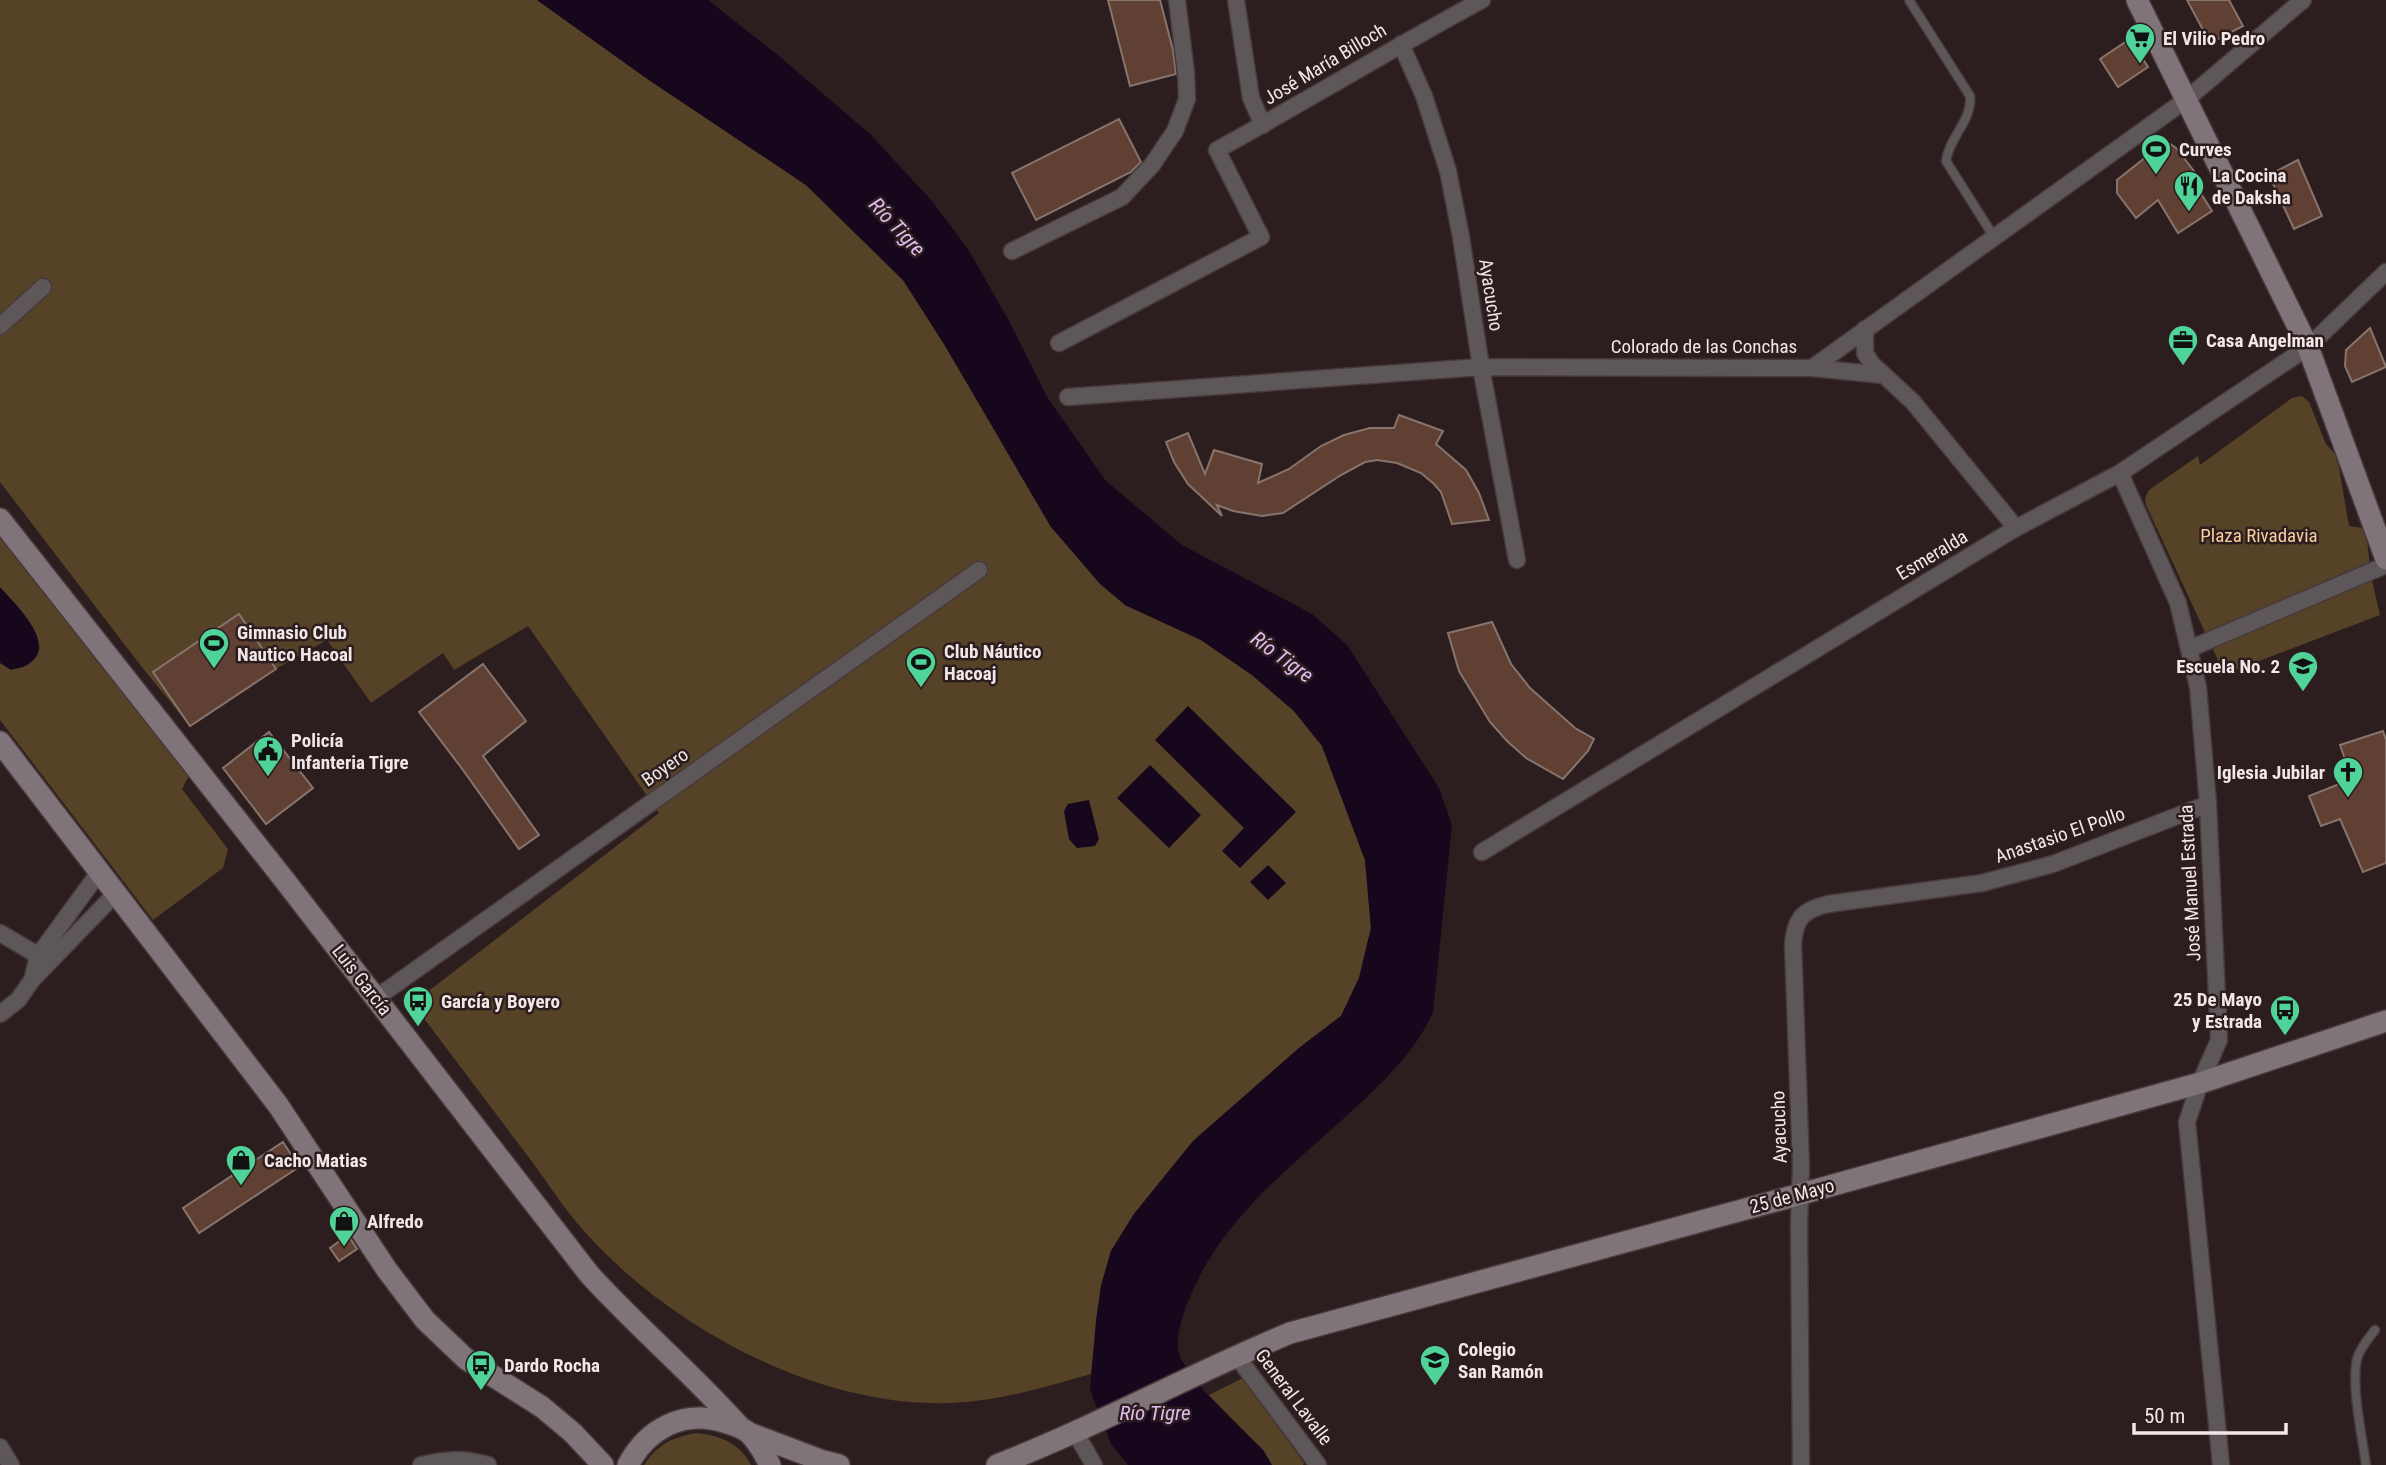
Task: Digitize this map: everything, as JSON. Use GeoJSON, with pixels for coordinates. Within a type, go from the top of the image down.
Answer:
{"type":"FeatureCollection","features":[{"type":"Feature","properties":{"kind":"main road"},"geometry":{"type":"LineString","coordinates":[[2137,0],[2308,347],[2386,559]]}},
{"type":"Feature","properties":{"kind":"main road","name":"Luis García"},"geometry":{"type":"LineString","coordinates":[[0,519],[589,1274],[744,1429],[839,1465]]}},
{"type":"Feature","properties":{"kind":"main road"},"geometry":{"type":"LineString","coordinates":[[0,742],[278,1105],[387,1269],[425,1321],[466,1359],[542,1407],[573,1433],[603,1465]]}},
{"type":"Feature","properties":{"kind":"main road","name":"25 de Mayo"},"geometry":{"type":"LineString","coordinates":[[997,1465],[1085,1427],[1236,1355],[1290,1333],[2200,1083],[2386,1021]]}},
{"type":"Feature","properties":{"kind":"main road"},"geometry":{"type":"LineString","coordinates":[[628,1465],[637,1449],[650,1435],[682,1419],[700,1418],[718,1420],[744,1429],[763,1450],[770,1465]]}},
{"type":"Feature","properties":{"kind":"street"},"geometry":{"type":"LineString","coordinates":[[1012,251],[1122,197],[1152,165],[1175,131],[1186,99],[1186,73],[1177,0]]}},
{"type":"Feature","properties":{"kind":"street"},"geometry":{"type":"LineString","coordinates":[[1236,0],[1251,97],[1263,125]]}},
{"type":"Feature","properties":{"kind":"street","name":"José María Billoch"},"geometry":{"type":"LineString","coordinates":[[1059,343],[1261,237],[1217,149],[1482,0]]}},
{"type":"Feature","properties":{"kind":"street","name":"Colorado de las Conchas"},"geometry":{"type":"LineString","coordinates":[[1068,397],[1481,367],[1812,368],[2187,99],[2303,0]]}},
{"type":"Feature","properties":{"kind":"street","name":"Ayacucho"},"geometry":{"type":"LineString","coordinates":[[1401,44],[1424,96],[1448,171],[1517,560]]}},
{"type":"Feature","properties":{"kind":"street","name":"Esmeralda"},"geometry":{"type":"LineString","coordinates":[[1482,852],[2016,528],[2120,473],[2308,347],[2386,272]]}},
{"type":"Feature","properties":{"kind":"street"},"geometry":{"type":"LineString","coordinates":[[0,326],[43,287]]}},
{"type":"Feature","properties":{"kind":"street"},"geometry":{"type":"LineString","coordinates":[[1866,328],[1865,353],[1883,375],[1913,402],[2016,528]]}},
{"type":"Feature","properties":{"kind":"street"},"geometry":{"type":"LineString","coordinates":[[1812,368],[1883,375]]}},
{"type":"Feature","properties":{"kind":"street","name":"José Manuel Estrada"},"geometry":{"type":"LineString","coordinates":[[2120,473],[2178,603],[2198,687],[2208,804],[2219,1040],[2187,1122],[2221,1465]]}},
{"type":"Feature","properties":{"kind":"street"},"geometry":{"type":"LineString","coordinates":[[2189,649],[2386,565]]}},
{"type":"Feature","properties":{"kind":"street","name":"Boyero"},"geometry":{"type":"LineString","coordinates":[[376,998],[979,570]]}},
{"type":"Feature","properties":{"kind":"street","name":"Anastasio El Pollo"},"geometry":{"type":"LineString","coordinates":[[1801,916],[1813,908],[1828,904],[1982,883],[2053,864],[2208,804]]}},
{"type":"Feature","properties":{"kind":"street"},"geometry":{"type":"LineString","coordinates":[[0,1014],[18,1000],[32,980],[100,871]]}},
{"type":"Feature","properties":{"kind":"street"},"geometry":{"type":"LineString","coordinates":[[43,959],[117,892]]}},
{"type":"Feature","properties":{"kind":"street","name":"Ayacucho"},"geometry":{"type":"LineString","coordinates":[[1801,916],[1794,929],[1793,944],[1801,1194],[1801,1465]]}},
{"type":"Feature","properties":{"kind":"street"},"geometry":{"type":"LineString","coordinates":[[0,933],[43,959]]}},
{"type":"Feature","properties":{"kind":"street","name":"General Lavalle"},"geometry":{"type":"LineString","coordinates":[[1236,1355],[1318,1465]]}},
{"type":"Feature","properties":{"kind":"street"},"geometry":{"type":"LineString","coordinates":[[1085,1427],[1094,1465]]}},
{"type":"Feature","properties":{"kind":"street"},"geometry":{"type":"LineString","coordinates":[[0,1447],[11,1465]]}},
{"type":"Feature","properties":{"kind":"street"},"geometry":{"type":"LineString","coordinates":[[421,1465],[465,1459],[488,1465]]}},
{"type":"Feature","properties":{"kind":"lane"},"geometry":{"type":"LineString","coordinates":[[1909,0],[1970,96],[1971,106],[1948,147],[1946,161],[1994,237]]}},
{"type":"Feature","properties":{"kind":"lane"},"geometry":{"type":"LineString","coordinates":[[2366,1465],[2356,1377],[2358,1357],[2375,1330]]}},
{"type":"Feature","properties":{"kind":"green space","name":"Club Náutico Hacoaj"},"geometry":{"type":"Polygon","coordinates":[[[0,0],[537,0],[646,78],[806,185],[903,280],[944,344],[1051,527],[1125,605],[1201,640],[1252,675],[1294,711],[1322,746],[1365,860],[1371,928],[1359,978],[1341,1016],[1299,1048],[1193,1141],[1134,1214],[1111,1251],[1101,1286],[1091,1374],[1005,1396],[952,1403],[902,1401],[851,1392],[800,1377],[751,1356],[704,1330],[660,1300],[619,1267],[570,1214],[416,1008],[417,1000],[659,813],[528,626],[454,670],[443,653],[371,703],[327,640],[276,669],[190,726],[141,666],[0,482],[0,0]]]}},
{"type":"Feature","properties":{"kind":"green space","name":"Plaza Rivadavia"},"geometry":{"type":"Polygon","coordinates":[[[2302,396],[2309,402],[2326,444],[2337,456],[2349,526],[2362,528],[2367,539],[2371,576],[2380,615],[2220,676],[2217,658],[2145,498],[2149,490],[2198,456],[2200,465],[2292,398],[2302,396]]]}},
{"type":"Feature","properties":{"kind":"green space"},"geometry":{"type":"Polygon","coordinates":[[[0,531],[189,776],[182,789],[228,849],[223,868],[153,920],[0,720],[0,531]]]}},
{"type":"Feature","properties":{"kind":"green space"},"geometry":{"type":"Polygon","coordinates":[[[1243,1378],[1303,1465],[1272,1465],[1263,1450],[1209,1395],[1243,1378]]]}},
{"type":"Feature","properties":{"kind":"green space"},"geometry":{"type":"Polygon","coordinates":[[[696,1433],[713,1436],[735,1446],[751,1465],[644,1465],[654,1452],[666,1443],[696,1433]]]}},
{"type":"Feature","properties":{"kind":"water","name":"Río Tigre"},"geometry":{"type":"Polygon","coordinates":[[[537,0],[708,0],[870,134],[931,200],[968,249],[1008,319],[1047,397],[1106,481],[1182,545],[1312,614],[1347,645],[1439,788],[1452,825],[1433,1012],[1418,1040],[1387,1077],[1283,1173],[1220,1242],[1188,1302],[1181,1323],[1178,1349],[1190,1374],[1263,1450],[1272,1465],[1128,1465],[1111,1444],[1090,1390],[1101,1286],[1111,1251],[1134,1214],[1193,1141],[1299,1048],[1341,1016],[1359,978],[1371,928],[1365,860],[1322,746],[1294,711],[1252,675],[1201,640],[1125,605],[1100,584],[1051,527],[944,344],[903,280],[806,185],[646,78],[537,0]]]}},
{"type":"Feature","properties":{"kind":"water"},"geometry":{"type":"Polygon","coordinates":[[[0,587],[24,614],[37,636],[39,647],[36,657],[27,665],[11,670],[0,663],[0,587]]]}},
{"type":"Feature","properties":{"kind":"water"},"geometry":{"type":"Polygon","coordinates":[[[1188,706],[1296,812],[1240,868],[1222,851],[1244,828],[1155,740],[1188,706]]]}},
{"type":"Feature","properties":{"kind":"water"},"geometry":{"type":"Polygon","coordinates":[[[1150,765],[1201,815],[1169,848],[1117,798],[1150,765]]]}},
{"type":"Feature","properties":{"kind":"water"},"geometry":{"type":"Polygon","coordinates":[[[1089,800],[1099,839],[1095,846],[1077,848],[1069,839],[1064,811],[1068,804],[1089,800]]]}},
{"type":"Feature","properties":{"kind":"water"},"geometry":{"type":"Polygon","coordinates":[[[1268,865],[1286,883],[1268,900],[1250,882],[1268,865]]]}},
{"type":"Feature","properties":{"kind":"building"},"geometry":{"type":"Polygon","coordinates":[[[1108,0],[1160,0],[1173,50],[1176,74],[1130,86],[1108,0]]]}},
{"type":"Feature","properties":{"kind":"building"},"geometry":{"type":"Polygon","coordinates":[[[2187,0],[2229,0],[2243,26],[2210,43],[2187,0]]]}},
{"type":"Feature","properties":{"kind":"building"},"geometry":{"type":"Polygon","coordinates":[[[2130,39],[2148,67],[2118,87],[2100,59],[2130,39]]]}},
{"type":"Feature","properties":{"kind":"building"},"geometry":{"type":"Polygon","coordinates":[[[1119,119],[1141,162],[1131,172],[1036,220],[1012,173],[1119,119]]]}},
{"type":"Feature","properties":{"kind":"building","name":"Curves"},"geometry":{"type":"Polygon","coordinates":[[[2166,141],[2176,148],[2194,171],[2189,175],[2212,211],[2178,233],[2158,200],[2136,218],[2117,193],[2117,180],[2166,141]]]}},
{"type":"Feature","properties":{"kind":"building"},"geometry":{"type":"Polygon","coordinates":[[[2298,160],[2322,216],[2294,229],[2269,175],[2298,160]]]}},
{"type":"Feature","properties":{"kind":"building"},"geometry":{"type":"Polygon","coordinates":[[[2370,328],[2386,367],[2352,382],[2345,366],[2346,350],[2370,328]]]}},
{"type":"Feature","properties":{"kind":"building"},"geometry":{"type":"Polygon","coordinates":[[[1399,415],[1443,431],[1436,444],[1466,470],[1479,493],[1489,520],[1452,524],[1441,492],[1434,484],[1421,473],[1397,463],[1377,460],[1365,462],[1341,475],[1283,513],[1262,516],[1217,505],[1222,516],[1188,484],[1174,462],[1166,442],[1188,433],[1205,474],[1214,450],[1262,464],[1258,483],[1289,469],[1321,446],[1344,435],[1370,428],[1394,428],[1399,415]]]}},
{"type":"Feature","properties":{"kind":"building","name":"Gimnasio Club Nautico Hacoal"},"geometry":{"type":"Polygon","coordinates":[[[239,614],[276,669],[190,726],[153,672],[239,614]]]}},
{"type":"Feature","properties":{"kind":"building"},"geometry":{"type":"Polygon","coordinates":[[[1492,622],[1511,664],[1530,688],[1575,728],[1594,739],[1588,751],[1563,779],[1526,758],[1507,741],[1490,722],[1459,671],[1448,633],[1492,622]]]}},
{"type":"Feature","properties":{"kind":"building"},"geometry":{"type":"Polygon","coordinates":[[[483,664],[526,721],[483,756],[539,835],[519,849],[419,712],[483,664]]]}},
{"type":"Feature","properties":{"kind":"building"},"geometry":{"type":"Polygon","coordinates":[[[2383,731],[2386,740],[2386,863],[2363,872],[2340,819],[2321,826],[2309,796],[2352,779],[2340,745],[2383,731]]]}},
{"type":"Feature","properties":{"kind":"building","name":"Policía Infanteria Tigre"},"geometry":{"type":"Polygon","coordinates":[[[269,732],[313,788],[266,824],[223,768],[269,732]]]}},
{"type":"Feature","properties":{"kind":"building","name":"Cacho Matias"},"geometry":{"type":"Polygon","coordinates":[[[283,1142],[299,1167],[199,1233],[183,1208],[283,1142]]]}},
{"type":"Feature","properties":{"kind":"building","name":"Alfredo"},"geometry":{"type":"Polygon","coordinates":[[[348,1235],[357,1249],[339,1261],[330,1248],[348,1235]]]}},
{"type":"Feature","properties":{"kind":"place","name":"El Vilio Pedro"},"geometry":{"type":"Point","coordinates":[2140,65]}},
{"type":"Feature","properties":{"kind":"place","name":"Curves"},"geometry":{"type":"Point","coordinates":[2156,176]}},
{"type":"Feature","properties":{"kind":"place","name":"La Cocina de Daksha"},"geometry":{"type":"Point","coordinates":[2189,213]}},
{"type":"Feature","properties":{"kind":"place","name":"Casa Angelman"},"geometry":{"type":"Point","coordinates":[2183,367]}},
{"type":"Feature","properties":{"kind":"place","name":"Gimnasio Club Nautico Hacoal"},"geometry":{"type":"Point","coordinates":[214,670]}},
{"type":"Feature","properties":{"kind":"place","name":"Club Náutico Hacoaj"},"geometry":{"type":"Point","coordinates":[921,689]}},
{"type":"Feature","properties":{"kind":"place","name":"Escuela No. 2"},"geometry":{"type":"Point","coordinates":[2303,693]}},
{"type":"Feature","properties":{"kind":"place","name":"Policía Infanteria Tigre"},"geometry":{"type":"Point","coordinates":[268,778]}},
{"type":"Feature","properties":{"kind":"place","name":"Iglesia Jubilar"},"geometry":{"type":"Point","coordinates":[2348,799]}},
{"type":"Feature","properties":{"kind":"place","name":"García y Boyero"},"geometry":{"type":"Point","coordinates":[418,1028]}},
{"type":"Feature","properties":{"kind":"place","name":"25 De Mayo y Estrada"},"geometry":{"type":"Point","coordinates":[2285,1037]}},
{"type":"Feature","properties":{"kind":"place","name":"Cacho Matias"},"geometry":{"type":"Point","coordinates":[241,1187]}},
{"type":"Feature","properties":{"kind":"place","name":"Alfredo"},"geometry":{"type":"Point","coordinates":[344,1248]}},
{"type":"Feature","properties":{"kind":"place","name":"Colegio San Ramón"},"geometry":{"type":"Point","coordinates":[1435,1387]}},
{"type":"Feature","properties":{"kind":"place","name":"Dardo Rocha"},"geometry":{"type":"Point","coordinates":[481,1392]}}]}
